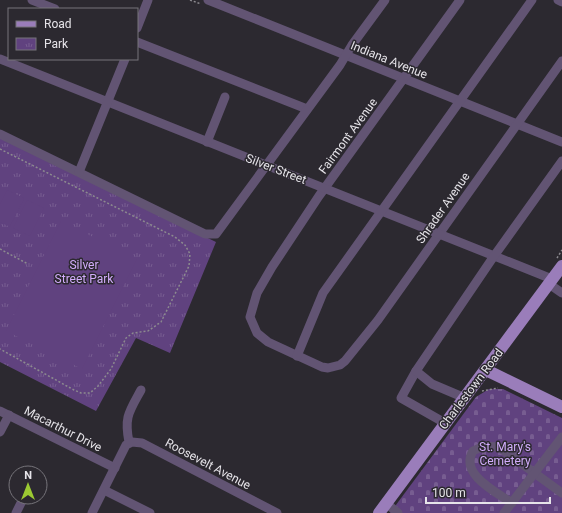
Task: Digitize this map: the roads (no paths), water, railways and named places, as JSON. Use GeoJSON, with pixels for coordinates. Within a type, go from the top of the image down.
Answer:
{"type":"FeatureCollection","features":[{"type":"Feature","properties":{"kind":"main road","name":"Charlestown Road"},"geometry":{"type":"LineString","coordinates":[[383,508],[562,266]]}},
{"type":"Feature","properties":{"kind":"main road"},"geometry":{"type":"LineString","coordinates":[[486,370],[562,407]]}},
{"type":"Feature","properties":{"kind":"street"},"geometry":{"type":"LineString","coordinates":[[32,0],[52,8]]}},
{"type":"Feature","properties":{"kind":"street"},"geometry":{"type":"LineString","coordinates":[[138,25],[148,0]]}},
{"type":"Feature","properties":{"kind":"street","name":"Indiana Avenue"},"geometry":{"type":"LineString","coordinates":[[208,0],[562,142]]}},
{"type":"Feature","properties":{"kind":"street"},"geometry":{"type":"LineString","coordinates":[[0,134],[205,234],[212,235],[220,231],[384,0]]}},
{"type":"Feature","properties":{"kind":"street","name":"Fairmont Avenue"},"geometry":{"type":"LineString","coordinates":[[297,356],[268,342],[257,333],[250,317],[257,292],[325,188],[460,0]]}},
{"type":"Feature","properties":{"kind":"street"},"geometry":{"type":"LineString","coordinates":[[297,356],[320,299],[532,0]]}},
{"type":"Feature","properties":{"kind":"street"},"geometry":{"type":"LineString","coordinates":[[558,0],[562,2]]}},
{"type":"Feature","properties":{"kind":"street"},"geometry":{"type":"LineString","coordinates":[[138,42],[307,109]]}},
{"type":"Feature","properties":{"kind":"street","name":"Silver Street"},"geometry":{"type":"LineString","coordinates":[[0,59],[494,256],[550,282],[562,293]]}},
{"type":"Feature","properties":{"kind":"street"},"geometry":{"type":"LineString","coordinates":[[79,172],[125,60]]}},
{"type":"Feature","properties":{"kind":"street","name":"Shrader Avenue"},"geometry":{"type":"LineString","coordinates":[[297,356],[322,367],[328,368],[340,365],[350,356],[562,61]]}},
{"type":"Feature","properties":{"kind":"street"},"geometry":{"type":"LineString","coordinates":[[207,142],[225,97]]}},
{"type":"Feature","properties":{"kind":"street"},"geometry":{"type":"LineString","coordinates":[[445,423],[401,398],[427,352],[562,161]]}},
{"type":"Feature","properties":{"kind":"street"},"geometry":{"type":"LineString","coordinates":[[416,371],[432,384],[465,398]]}},
{"type":"Feature","properties":{"kind":"street"},"geometry":{"type":"LineString","coordinates":[[92,513],[128,444],[126,424],[127,418],[141,390]]}},
{"type":"Feature","properties":{"kind":"street","name":"Macarthur Drive"},"geometry":{"type":"LineString","coordinates":[[0,411],[115,468]]}},
{"type":"Feature","properties":{"kind":"street"},"geometry":{"type":"LineString","coordinates":[[0,432],[9,415]]}},
{"type":"Feature","properties":{"kind":"street"},"geometry":{"type":"LineString","coordinates":[[504,513],[562,437]]}},
{"type":"Feature","properties":{"kind":"street","name":"Roosevelt Avenue"},"geometry":{"type":"LineString","coordinates":[[128,444],[142,444],[182,463],[211,480],[277,513]]}},
{"type":"Feature","properties":{"kind":"street"},"geometry":{"type":"LineString","coordinates":[[512,503],[473,472],[469,460],[473,450],[484,446],[499,446],[562,493]]}},
{"type":"Feature","properties":{"kind":"street"},"geometry":{"type":"LineString","coordinates":[[104,490],[150,513]]}},
{"type":"Feature","properties":{"kind":"street"},"geometry":{"type":"LineString","coordinates":[[383,508],[398,513]]}},
{"type":"Feature","properties":{"kind":"park label","name":"Silver Street Park"},"geometry":{"type":"Point","coordinates":[84,272]}},
{"type":"Feature","properties":{"kind":"park label","name":"St. Mary's Cemetery"},"geometry":{"type":"Point","coordinates":[505,454]}}]}
